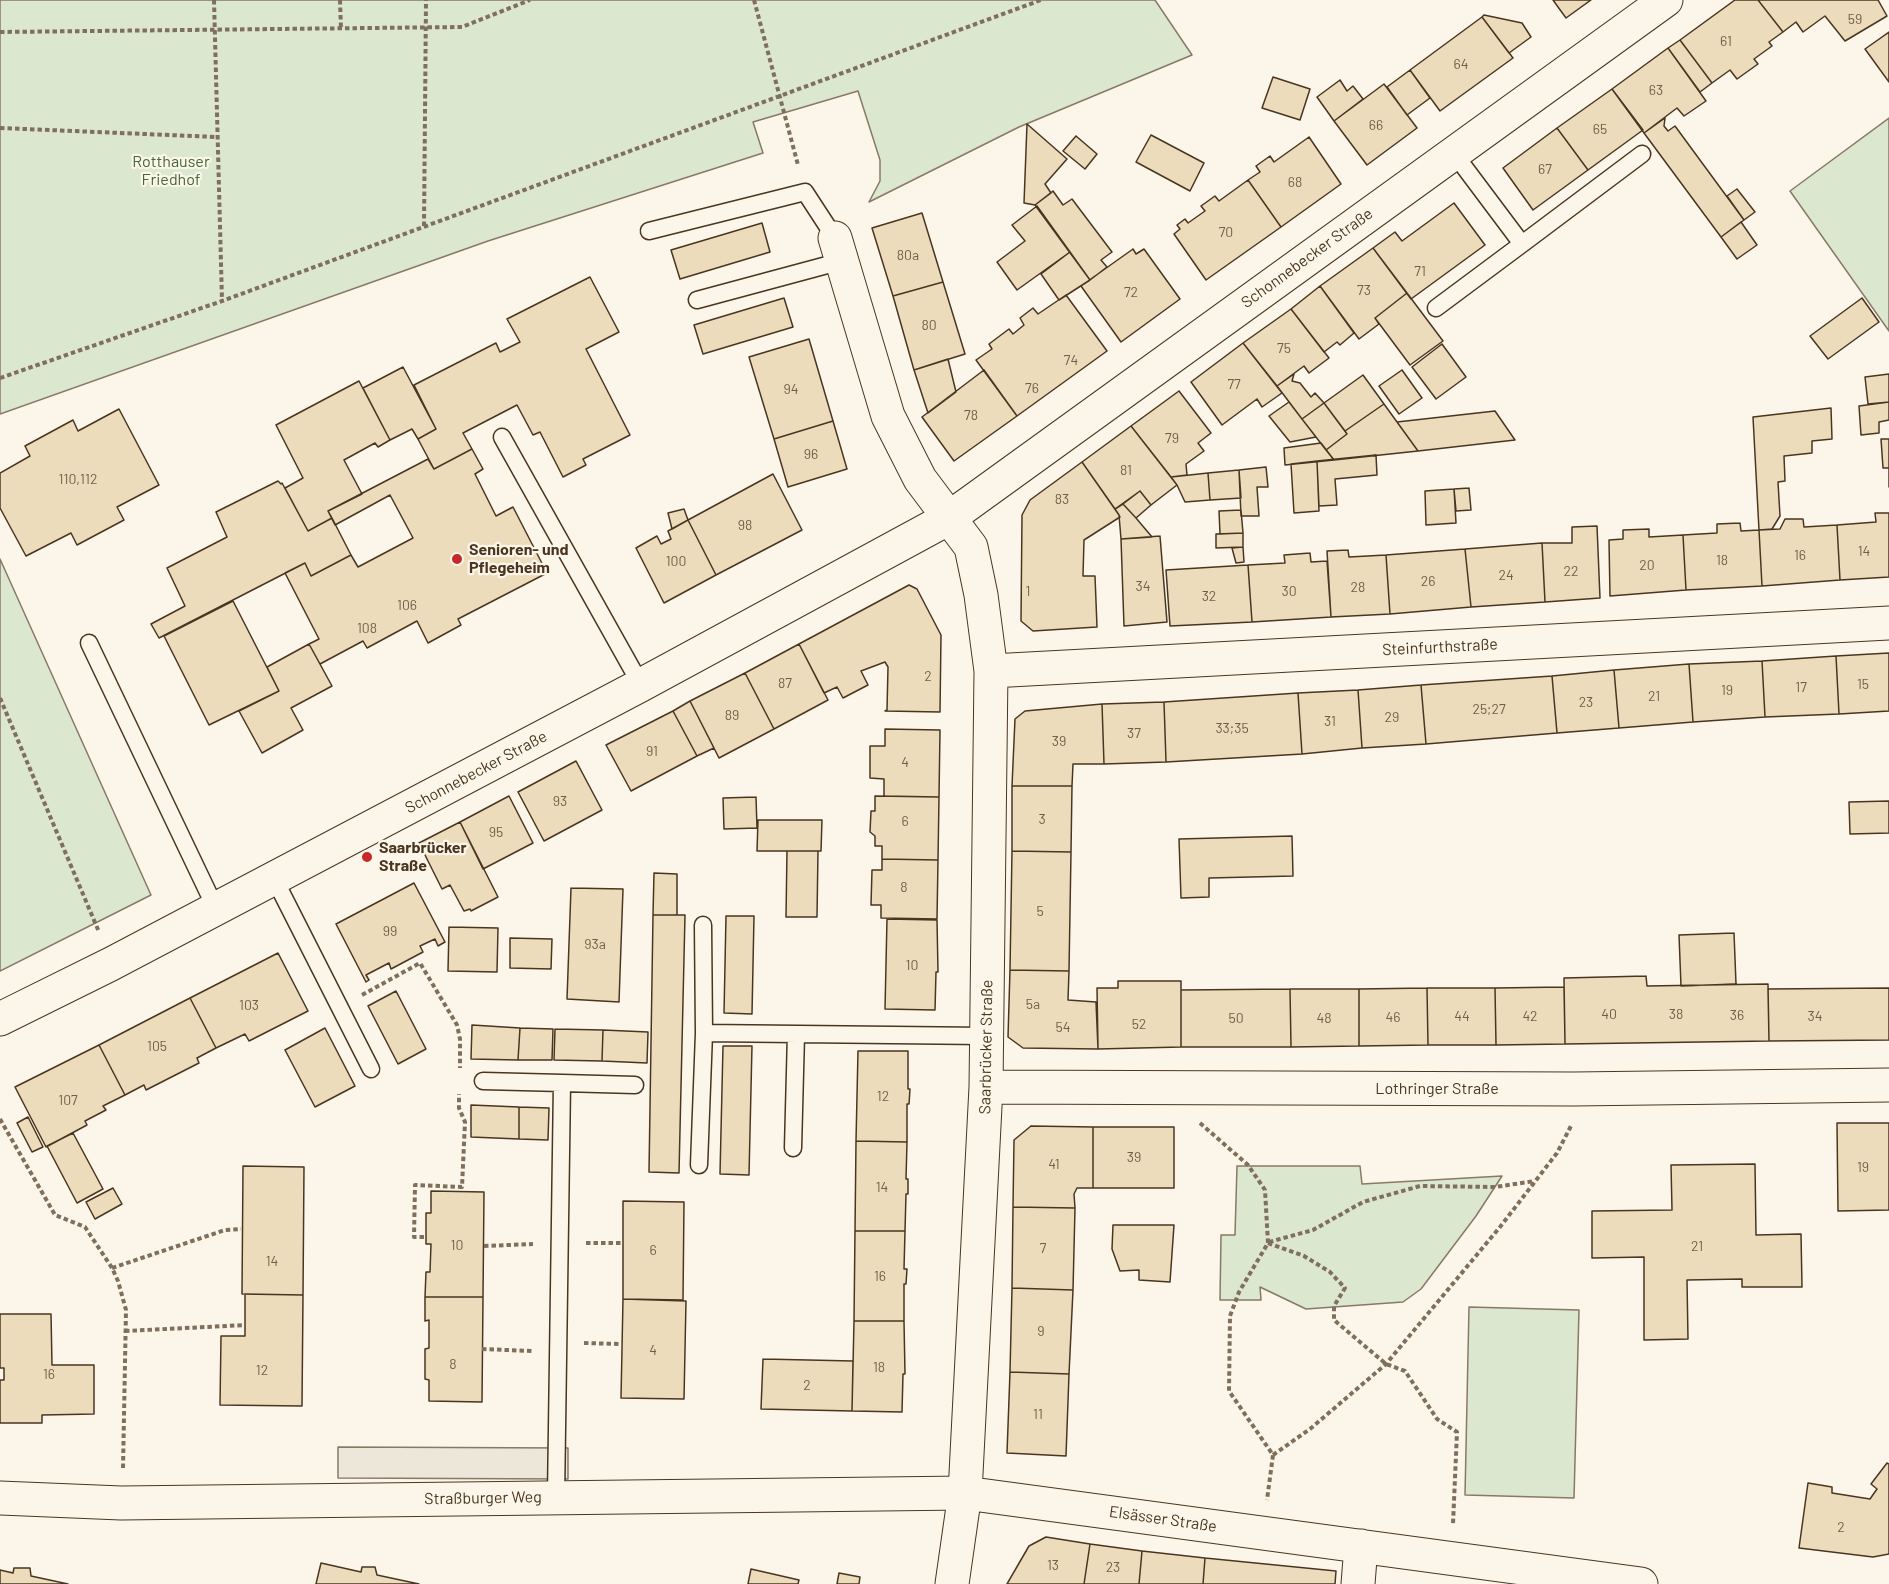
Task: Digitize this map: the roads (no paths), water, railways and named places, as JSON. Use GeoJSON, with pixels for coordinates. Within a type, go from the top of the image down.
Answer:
{"type":"FeatureCollection","features":[{"type":"Feature","properties":{"kind":"street","name":"Schonnebecker Straße"},"geometry":{"type":"LineString","coordinates":[[0,1019],[111,964],[641,685],[949,518],[1666,0]]}},
{"type":"Feature","properties":{"kind":"street"},"geometry":{"type":"LineString","coordinates":[[838,250],[888,416],[920,479],[949,518]]}},
{"type":"Feature","properties":{"kind":"street","name":"Saarbrücker Straße"},"geometry":{"type":"LineString","coordinates":[[949,518],[971,547],[981,595],[991,671],[986,1088],[965,1493],[952,1584]]}},
{"type":"Feature","properties":{"kind":"street","name":"Steinfurthstraße"},"geometry":{"type":"LineString","coordinates":[[991,671],[1889,623]]}},
{"type":"Feature","properties":{"kind":"street","name":"Lothringer Straße"},"geometry":{"type":"LineString","coordinates":[[986,1088],[1574,1089],[1889,1084]]}},
{"type":"Feature","properties":{"kind":"street","name":"Straßburger Weg"},"geometry":{"type":"LineString","coordinates":[[0,1498],[121,1503],[965,1493]]}},
{"type":"Feature","properties":{"kind":"street","name":"Elsässer Straße"},"geometry":{"type":"LineString","coordinates":[[965,1493],[1632,1583]]}},
{"type":"Feature","properties":{"kind":"street"},"geometry":{"type":"LineString","coordinates":[[1358,1584],[1361,1546]]}},
{"type":"Feature","properties":{"kind":"lane"},"geometry":{"type":"LineString","coordinates":[[1453,152],[1522,244]]}},
{"type":"Feature","properties":{"kind":"lane"},"geometry":{"type":"LineString","coordinates":[[1436,308],[1642,154]]}},
{"type":"Feature","properties":{"kind":"lane"},"geometry":{"type":"LineString","coordinates":[[649,231],[805,192],[838,250],[697,300]]}},
{"type":"Feature","properties":{"kind":"lane"},"geometry":{"type":"LineString","coordinates":[[502,437],[641,685]]}},
{"type":"Feature","properties":{"kind":"lane"},"geometry":{"type":"LineString","coordinates":[[89,643],[216,909]]}},
{"type":"Feature","properties":{"kind":"lane"},"geometry":{"type":"LineString","coordinates":[[274,878],[372,1069]]}},
{"type":"Feature","properties":{"kind":"lane"},"geometry":{"type":"LineString","coordinates":[[699,1165],[704,1033],[703,924]]}},
{"type":"Feature","properties":{"kind":"lane"},"geometry":{"type":"LineString","coordinates":[[704,1033],[986,1036]]}},
{"type":"Feature","properties":{"kind":"lane"},"geometry":{"type":"LineString","coordinates":[[793,1148],[796,1034]]}},
{"type":"Feature","properties":{"kind":"lane"},"geometry":{"type":"LineString","coordinates":[[483,1081],[635,1085]]}},
{"type":"Feature","properties":{"kind":"lane"},"geometry":{"type":"LineString","coordinates":[[556,1497],[562,1083]]}},
{"type":"Feature","properties":{"kind":"place","name":"Senioren- und Pflegeheim"},"geometry":{"type":"Point","coordinates":[457,559]}},
{"type":"Feature","properties":{"kind":"place","name":"Saarbrücker Straße"},"geometry":{"type":"Point","coordinates":[367,857]}},
{"type":"Feature","properties":{"kind":"park label","name":"Rotthauser Friedhof"},"geometry":{"type":"Point","coordinates":[171,171]}}]}
